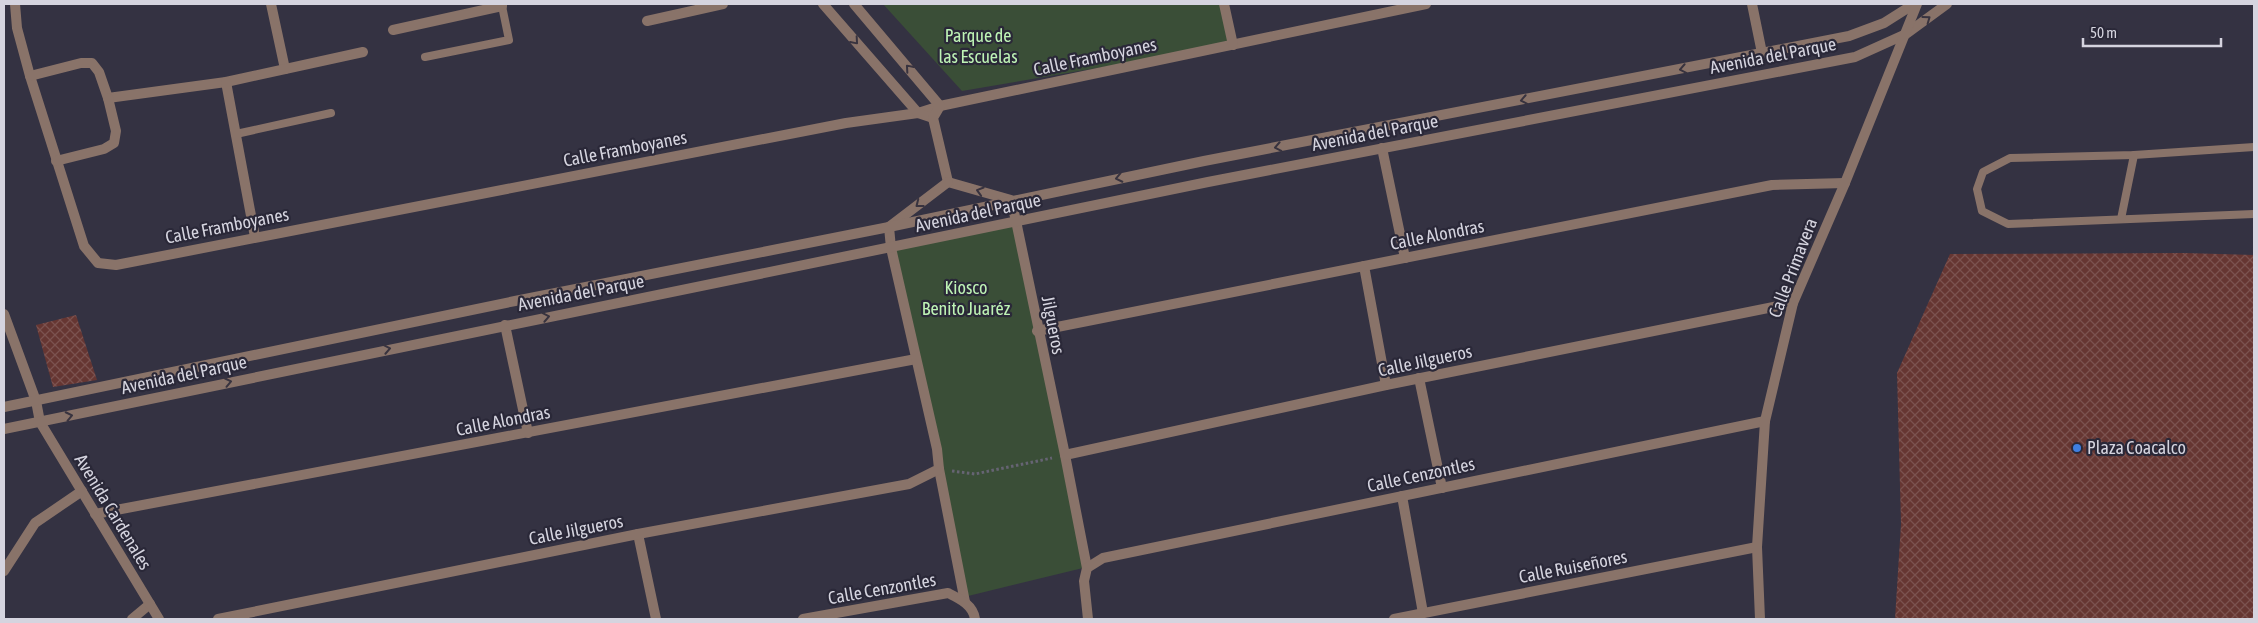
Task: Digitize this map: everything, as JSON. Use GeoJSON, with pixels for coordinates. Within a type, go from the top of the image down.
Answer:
{"type":"FeatureCollection","features":[{"type":"Feature","properties":{"kind":"street","name":"Calle Framboyanes"},"geometry":{"type":"LineString","coordinates":[[15,4],[17,28],[30,76],[84,246],[98,263],[116,265],[846,123],[918,113],[940,106],[1232,45],[1411,5],[1426,4]]}},
{"type":"Feature","properties":{"kind":"street"},"geometry":{"type":"LineString","coordinates":[[271,4],[285,69]]}},
{"type":"Feature","properties":{"kind":"street"},"geometry":{"type":"LineString","coordinates":[[647,21],[723,4]]}},
{"type":"Feature","properties":{"kind":"street"},"geometry":{"type":"LineString","coordinates":[[823,4],[918,113],[933,118]]}},
{"type":"Feature","properties":{"kind":"street"},"geometry":{"type":"LineString","coordinates":[[854,4],[940,106],[933,118],[948,182]]}},
{"type":"Feature","properties":{"kind":"street"},"geometry":{"type":"LineString","coordinates":[[1224,4],[1232,45]]}},
{"type":"Feature","properties":{"kind":"street"},"geometry":{"type":"LineString","coordinates":[[1752,4],[1762,53]]}},
{"type":"Feature","properties":{"kind":"street","name":"Avenida del Parque"},"geometry":{"type":"LineString","coordinates":[[4,407],[315,342],[889,227],[1011,200],[1849,36],[1884,23],[1916,4]]}},
{"type":"Feature","properties":{"kind":"street","name":"Calle Primavera"},"geometry":{"type":"LineString","coordinates":[[1760,619],[1758,547],[1765,421],[1793,303],[1845,183],[1906,34],[1916,4]]}},
{"type":"Feature","properties":{"kind":"street","name":"Avenida del Parque"},"geometry":{"type":"LineString","coordinates":[[4,429],[1016,221],[1855,57],[1906,34],[1947,4]]}},
{"type":"Feature","properties":{"kind":"street"},"geometry":{"type":"LineString","coordinates":[[393,30],[502,5]]}},
{"type":"Feature","properties":{"kind":"street"},"geometry":{"type":"LineString","coordinates":[[108,98],[226,82],[363,52]]}},
{"type":"Feature","properties":{"kind":"street"},"geometry":{"type":"LineString","coordinates":[[30,76],[81,62],[92,63],[99,72],[108,98],[116,131],[114,143],[104,149],[56,161]]}},
{"type":"Feature","properties":{"kind":"street"},"geometry":{"type":"LineString","coordinates":[[226,82],[255,237]]}},
{"type":"Feature","properties":{"kind":"street"},"geometry":{"type":"LineString","coordinates":[[1382,148],[1405,258]]}},
{"type":"Feature","properties":{"kind":"street"},"geometry":{"type":"LineString","coordinates":[[948,182],[1011,200]]}},
{"type":"Feature","properties":{"kind":"street"},"geometry":{"type":"LineString","coordinates":[[948,182],[889,227],[891,248],[937,450],[965,602],[974,614],[975,619]]}},
{"type":"Feature","properties":{"kind":"street","name":"Calle Alondras"},"geometry":{"type":"LineString","coordinates":[[1037,331],[1772,185],[1845,183]]}},
{"type":"Feature","properties":{"kind":"street","name":"Jilgueros"},"geometry":{"type":"LineString","coordinates":[[1011,200],[1087,568],[1084,580],[1088,619]]}},
{"type":"Feature","properties":{"kind":"street"},"geometry":{"type":"LineString","coordinates":[[1364,266],[1386,385]]}},
{"type":"Feature","properties":{"kind":"street","name":"Calle Jilgueros"},"geometry":{"type":"LineString","coordinates":[[1064,455],[1419,378],[1793,303]]}},
{"type":"Feature","properties":{"kind":"street"},"geometry":{"type":"LineString","coordinates":[[4,314],[36,401],[40,422]]}},
{"type":"Feature","properties":{"kind":"street"},"geometry":{"type":"LineString","coordinates":[[506,325],[528,433]]}},
{"type":"Feature","properties":{"kind":"street","name":"Calle Alondras"},"geometry":{"type":"LineString","coordinates":[[95,514],[916,359]]}},
{"type":"Feature","properties":{"kind":"street"},"geometry":{"type":"LineString","coordinates":[[1419,378],[1442,488]]}},
{"type":"Feature","properties":{"kind":"street","name":"Calle Cenzontles"},"geometry":{"type":"LineString","coordinates":[[1087,568],[1103,558],[1765,421]]}},
{"type":"Feature","properties":{"kind":"street","name":"Avenida Cardenales"},"geometry":{"type":"LineString","coordinates":[[40,422],[159,619]]}},
{"type":"Feature","properties":{"kind":"street","name":"Calle Jilgueros"},"geometry":{"type":"LineString","coordinates":[[218,619],[638,534],[909,484],[939,469]]}},
{"type":"Feature","properties":{"kind":"street"},"geometry":{"type":"LineString","coordinates":[[4,571],[35,523],[82,491]]}},
{"type":"Feature","properties":{"kind":"street"},"geometry":{"type":"LineString","coordinates":[[1402,496],[1423,613]]}},
{"type":"Feature","properties":{"kind":"street"},"geometry":{"type":"LineString","coordinates":[[638,534],[656,619]]}},
{"type":"Feature","properties":{"kind":"street","name":"Calle Ruiseñores"},"geometry":{"type":"LineString","coordinates":[[1394,619],[1758,547]]}},
{"type":"Feature","properties":{"kind":"street","name":"Calle Cenzontles"},"geometry":{"type":"LineString","coordinates":[[802,619],[948,593],[965,602]]}},
{"type":"Feature","properties":{"kind":"street"},"geometry":{"type":"LineString","coordinates":[[132,619],[150,604]]}},
{"type":"Feature","properties":{"kind":"lane"},"geometry":{"type":"LineString","coordinates":[[425,56],[509,40],[502,5]]}},
{"type":"Feature","properties":{"kind":"lane"},"geometry":{"type":"LineString","coordinates":[[236,134],[331,113]]}},
{"type":"Feature","properties":{"kind":"lane"},"geometry":{"type":"LineString","coordinates":[[2254,148],[2134,155],[2010,158],[1984,172],[1977,189],[1982,211],[2008,224],[2254,214]]}},
{"type":"Feature","properties":{"kind":"lane"},"geometry":{"type":"LineString","coordinates":[[2121,219],[2134,155]]}},
{"type":"Feature","properties":{"kind":"path"},"geometry":{"type":"LineString","coordinates":[[939,469],[975,474],[1027,465],[1064,455]]}},
{"type":"Feature","properties":{"kind":"green space","name":"Parque de las Escuelas"},"geometry":{"type":"Polygon","coordinates":[[[883,4],[1223,4],[1233,45],[962,91],[883,4]]]}},
{"type":"Feature","properties":{"kind":"green space","name":"Kiosco Benito Juaréz"},"geometry":{"type":"Polygon","coordinates":[[[1015,221],[1083,568],[964,597],[892,248],[1015,221]]]}},
{"type":"Feature","properties":{"kind":"building","name":"Plaza Coacalco"},"geometry":{"type":"Polygon","coordinates":[[[2184,253],[2254,255],[2254,619],[1895,619],[1901,524],[1897,373],[1950,254],[2184,253]]]}},
{"type":"Feature","properties":{"kind":"building"},"geometry":{"type":"Polygon","coordinates":[[[76,315],[97,380],[53,387],[36,325],[76,315]]]}},
{"type":"Feature","properties":{"kind":"place","name":"Plaza Coacalco"},"geometry":{"type":"Point","coordinates":[2077,448]}}]}
